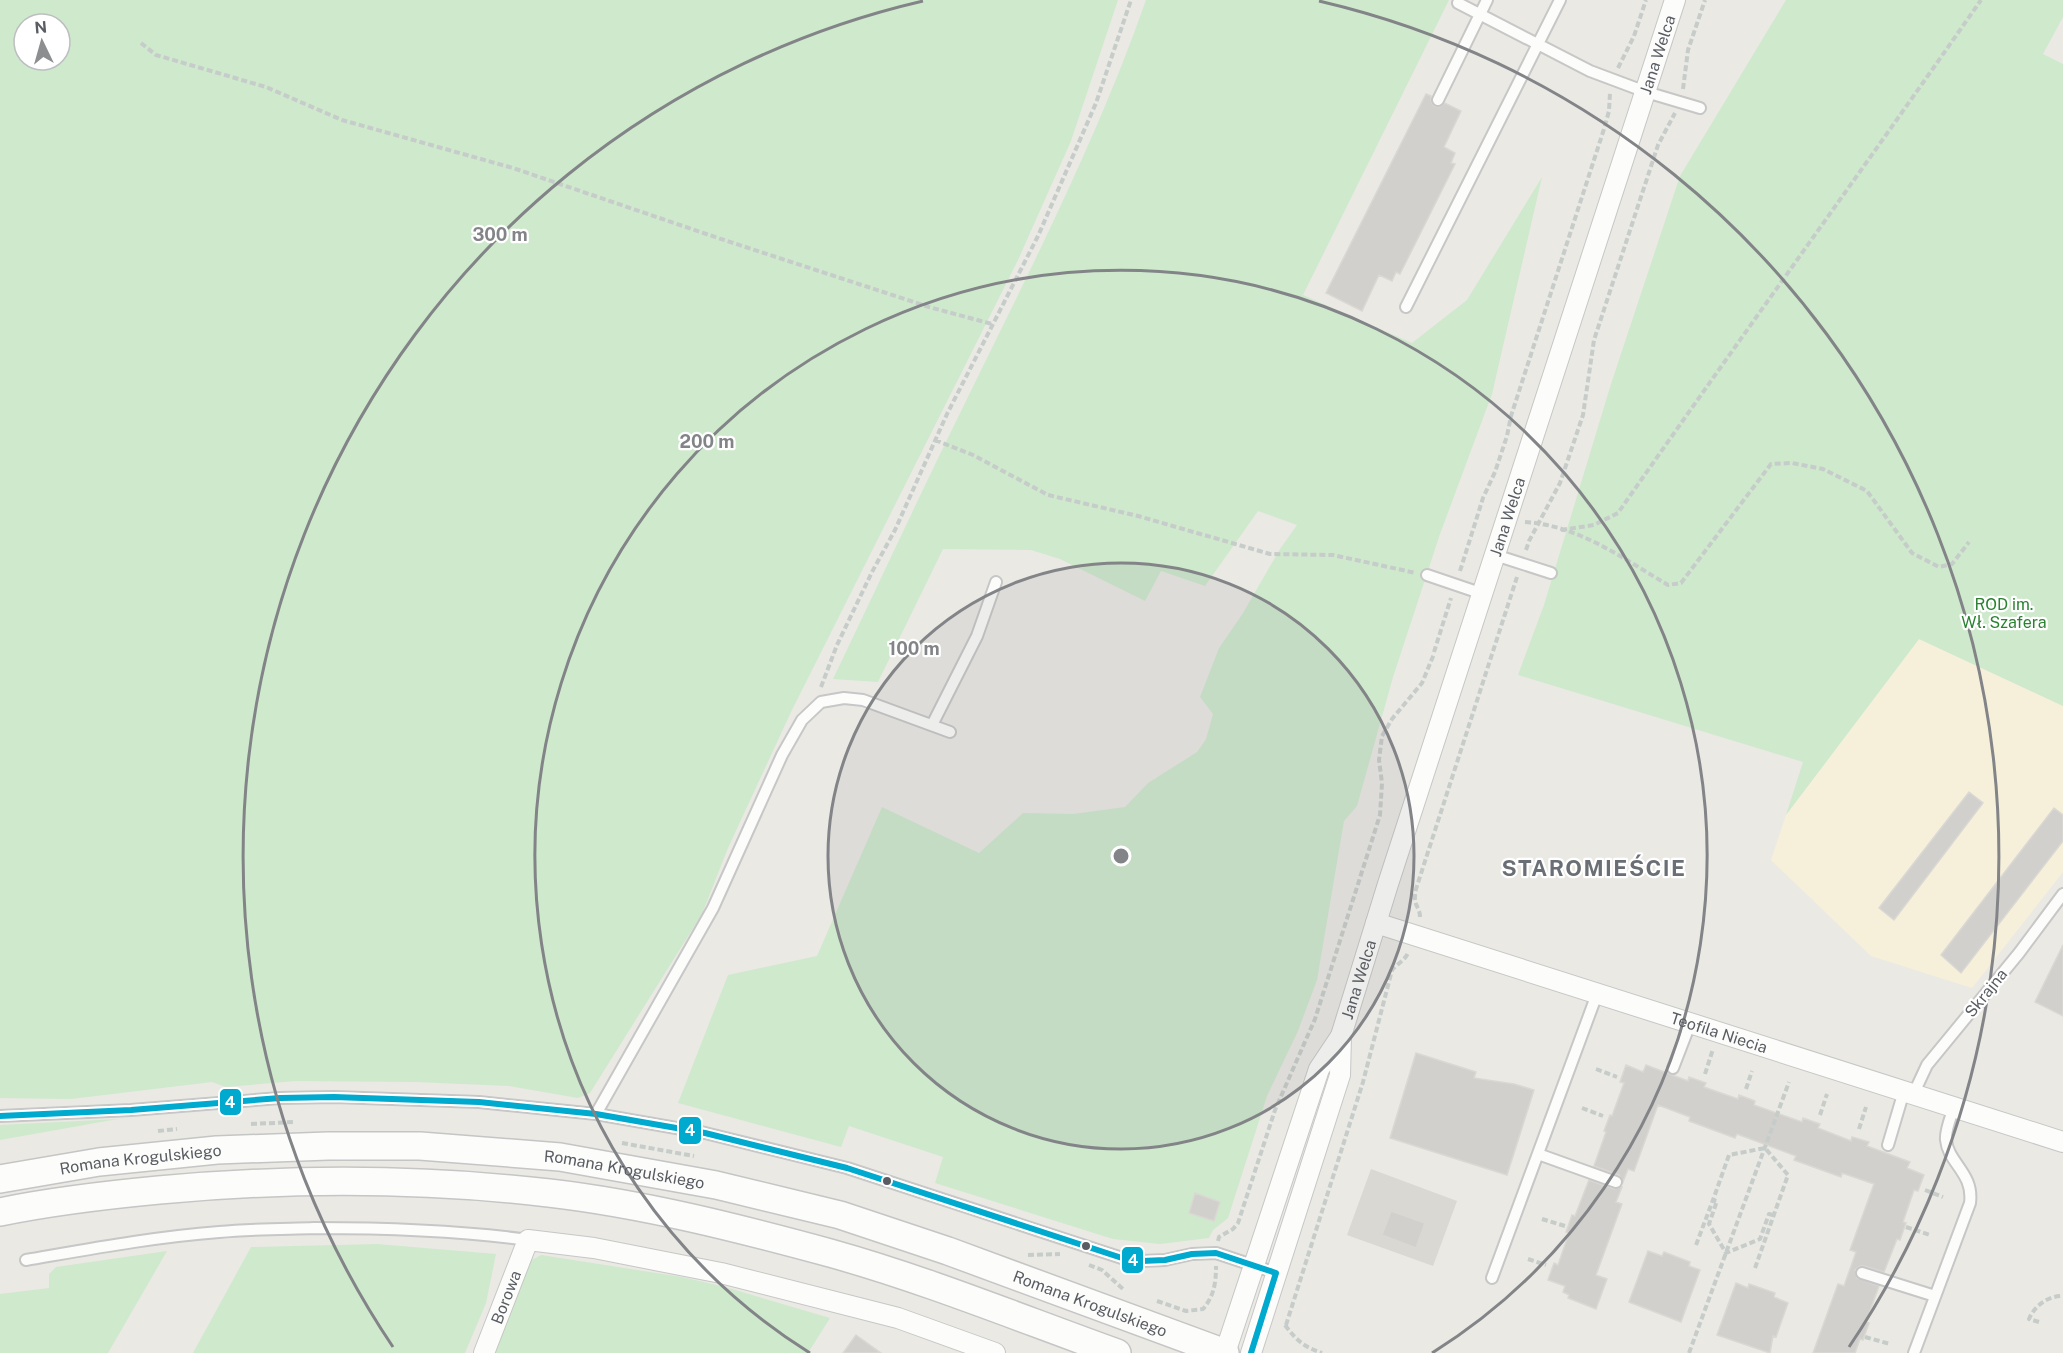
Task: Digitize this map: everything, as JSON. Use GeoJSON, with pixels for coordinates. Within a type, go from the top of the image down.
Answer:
{"type":"FeatureCollection","features":[{"type":"Feature","properties":{"kind":"main road","name":"Romana Krogulskiego"},"geometry":{"type":"LineString","coordinates":[[0,1179],[99,1162],[261,1148],[420,1146],[560,1157],[716,1185],[840,1215],[948,1251],[1225,1353]]}},
{"type":"Feature","properties":{"kind":"main road","name":"Romana Krogulskiego"},"geometry":{"type":"LineString","coordinates":[[0,1212],[103,1195],[218,1184],[329,1180],[418,1182],[550,1193],[711,1223],[831,1254],[898,1274],[1117,1353]]}},
{"type":"Feature","properties":{"kind":"street","name":"Jana Welca"},"geometry":{"type":"LineString","coordinates":[[1251,1353],[1340,1075],[1341,1036],[1376,924],[1675,0]]}},
{"type":"Feature","properties":{"kind":"street","name":"Teofila Niecia"},"geometry":{"type":"LineString","coordinates":[[1376,924],[2063,1142]]}},
{"type":"Feature","properties":{"kind":"street","name":"Jana Welca"},"geometry":{"type":"LineString","coordinates":[[1225,1353],[1319,1069],[1341,1036]]}},
{"type":"Feature","properties":{"kind":"street","name":"Borowa"},"geometry":{"type":"LineString","coordinates":[[484,1353],[528,1240]]}},
{"type":"Feature","properties":{"kind":"street"},"geometry":{"type":"LineString","coordinates":[[528,1240],[594,1248],[721,1273],[898,1318],[994,1353]]}},
{"type":"Feature","properties":{"kind":"lane"},"geometry":{"type":"LineString","coordinates":[[1438,100],[1487,0]]}},
{"type":"Feature","properties":{"kind":"lane"},"geometry":{"type":"LineString","coordinates":[[1406,307],[1560,0]]}},
{"type":"Feature","properties":{"kind":"lane"},"geometry":{"type":"LineString","coordinates":[[1458,3],[1590,71],[1646,92],[1700,108]]}},
{"type":"Feature","properties":{"kind":"lane"},"geometry":{"type":"LineString","coordinates":[[1495,555],[1551,573]]}},
{"type":"Feature","properties":{"kind":"lane"},"geometry":{"type":"LineString","coordinates":[[1427,575],[1483,594]]}},
{"type":"Feature","properties":{"kind":"lane"},"geometry":{"type":"LineString","coordinates":[[932,725],[977,636],[996,582]]}},
{"type":"Feature","properties":{"kind":"lane"},"geometry":{"type":"LineString","coordinates":[[596,1114],[713,908],[782,755],[802,720],[821,702],[844,698],[863,700],[950,732]]}},
{"type":"Feature","properties":{"kind":"lane","name":"Skrajna"},"geometry":{"type":"LineString","coordinates":[[1888,1146],[1909,1093],[1928,1065],[2019,953],[2063,894]]}},
{"type":"Feature","properties":{"kind":"lane"},"geometry":{"type":"LineString","coordinates":[[1492,1278],[1597,994]]}},
{"type":"Feature","properties":{"kind":"lane"},"geometry":{"type":"LineString","coordinates":[[1674,1068],[1690,1024]]}},
{"type":"Feature","properties":{"kind":"lane"},"geometry":{"type":"LineString","coordinates":[[0,1116],[130,1110],[280,1098],[334,1097],[479,1102],[596,1114],[705,1133],[847,1168],[1125,1259],[1142,1262],[1192,1254],[1216,1253],[1276,1273]]}},
{"type":"Feature","properties":{"kind":"lane"},"geometry":{"type":"LineString","coordinates":[[1914,1353],[1970,1203],[1969,1184],[1946,1144],[1954,1107]]}},
{"type":"Feature","properties":{"kind":"lane"},"geometry":{"type":"LineString","coordinates":[[1538,1154],[1616,1182]]}},
{"type":"Feature","properties":{"kind":"lane"},"geometry":{"type":"LineString","coordinates":[[26,1260],[150,1239],[285,1229],[420,1230],[528,1240]]}},
{"type":"Feature","properties":{"kind":"lane"},"geometry":{"type":"LineString","coordinates":[[1862,1273],[1935,1296]]}},
{"type":"Feature","properties":{"kind":"path"},"geometry":{"type":"LineString","coordinates":[[821,702],[820,690],[837,645],[895,530],[935,440],[992,324],[1038,236],[1096,103],[1131,0]]}},
{"type":"Feature","properties":{"kind":"path"},"geometry":{"type":"LineString","coordinates":[[1217,1243],[1219,1237],[1233,1229],[1238,1223],[1275,1110],[1315,1019],[1380,814],[1382,783],[1379,760],[1382,736],[1392,719],[1422,683],[1434,653],[1484,498],[1508,436],[1511,416],[1604,129],[1614,80],[1634,36],[1646,0]]}},
{"type":"Feature","properties":{"kind":"path"},"geometry":{"type":"LineString","coordinates":[[1420,920],[1420,913],[1414,903],[1416,889],[1529,541],[1560,483],[1583,415],[1594,340],[1658,145],[1679,102],[1688,50],[1705,0]]}},
{"type":"Feature","properties":{"kind":"path"},"geometry":{"type":"LineString","coordinates":[[1561,530],[1594,525],[1618,513],[1737,343],[1866,166],[1981,0]]}},
{"type":"Feature","properties":{"kind":"path"},"geometry":{"type":"LineString","coordinates":[[141,43],[156,55],[266,87],[342,120],[513,168],[929,307],[992,324]]}},
{"type":"Feature","properties":{"kind":"path"},"geometry":{"type":"LineString","coordinates":[[935,440],[973,455],[1048,495],[1138,516],[1270,554],[1333,555],[1427,575]]}},
{"type":"Feature","properties":{"kind":"path"},"geometry":{"type":"LineString","coordinates":[[1507,520],[1539,522],[1587,537],[1668,585],[1681,583],[1771,464],[1792,463],[1823,469],[1867,491],[1912,553],[1939,567],[1952,564],[1969,542]]}},
{"type":"Feature","properties":{"kind":"path"},"geometry":{"type":"LineString","coordinates":[[1322,1353],[1304,1347],[1290,1334],[1286,1325],[1359,1093],[1392,970],[1406,958],[1412,945]]}},
{"type":"Feature","properties":{"kind":"path"},"geometry":{"type":"LineString","coordinates":[[1705,1074],[1716,1039]]}},
{"type":"Feature","properties":{"kind":"path"},"geometry":{"type":"LineString","coordinates":[[1596,1069],[1617,1077]]}},
{"type":"Feature","properties":{"kind":"path"},"geometry":{"type":"LineString","coordinates":[[1746,1089],[1752,1071]]}},
{"type":"Feature","properties":{"kind":"path"},"geometry":{"type":"LineString","coordinates":[[1689,1353],[1790,1083]]}},
{"type":"Feature","properties":{"kind":"path"},"geometry":{"type":"LineString","coordinates":[[1820,1115],[1827,1094]]}},
{"type":"Feature","properties":{"kind":"path"},"geometry":{"type":"LineString","coordinates":[[1859,1129],[1866,1107]]}},
{"type":"Feature","properties":{"kind":"path"},"geometry":{"type":"LineString","coordinates":[[1582,1108],[1603,1116]]}},
{"type":"Feature","properties":{"kind":"path"},"geometry":{"type":"LineString","coordinates":[[1696,1245],[1729,1155],[1765,1148]]}},
{"type":"Feature","properties":{"kind":"path"},"geometry":{"type":"LineString","coordinates":[[1755,1268],[1788,1174],[1765,1148]]}},
{"type":"Feature","properties":{"kind":"path"},"geometry":{"type":"LineString","coordinates":[[1925,1190],[1943,1197]]}},
{"type":"Feature","properties":{"kind":"path"},"geometry":{"type":"LineString","coordinates":[[1713,1200],[1717,1201],[1709,1224],[1726,1254]]}},
{"type":"Feature","properties":{"kind":"path"},"geometry":{"type":"LineString","coordinates":[[1726,1254],[1760,1239],[1769,1214],[1773,1215]]}},
{"type":"Feature","properties":{"kind":"path"},"geometry":{"type":"LineString","coordinates":[[1542,1219],[1565,1226]]}},
{"type":"Feature","properties":{"kind":"path"},"geometry":{"type":"LineString","coordinates":[[1906,1227],[1930,1235]]}},
{"type":"Feature","properties":{"kind":"path"},"geometry":{"type":"LineString","coordinates":[[1527,1259],[1546,1265]]}},
{"type":"Feature","properties":{"kind":"path"},"geometry":{"type":"LineString","coordinates":[[1216,1264],[1216,1280],[1211,1300],[1219,1302]]}},
{"type":"Feature","properties":{"kind":"path"},"geometry":{"type":"LineString","coordinates":[[2039,1322],[2029,1319],[2035,1309],[2051,1298],[2063,1296]]}},
{"type":"Feature","properties":{"kind":"path"},"geometry":{"type":"LineString","coordinates":[[1279,1323],[1286,1325]]}},
{"type":"Feature","properties":{"kind":"path"},"geometry":{"type":"LineString","coordinates":[[1865,1337],[1890,1344]]}},
{"type":"Feature","properties":{"kind":"path"},"geometry":{"type":"LineString","coordinates":[[1302,1353],[1304,1347]]}},
{"type":"Feature","properties":{"kind":"shaded area"},"geometry":{"type":"Polygon","coordinates":[[[1919,639],[2063,706],[2063,872],[1972,988],[1871,956],[1771,860],[1786,815],[1919,639]]]}},
{"type":"Feature","properties":{"kind":"shaded area"},"geometry":{"type":"Polygon","coordinates":[[[1371,1169],[1457,1201],[1433,1266],[1347,1235],[1371,1169]]]}},
{"type":"Feature","properties":{"kind":"green space"},"geometry":{"type":"Polygon","coordinates":[[[0,0],[1118,0],[1071,141],[1018,260],[791,712],[728,848],[702,914],[590,1093],[578,1098],[509,1086],[416,1082],[296,1081],[226,1087],[212,1082],[71,1099],[0,1098],[0,0]]]}},
{"type":"Feature","properties":{"kind":"green space"},"geometry":{"type":"Polygon","coordinates":[[[1146,0],[1449,0],[1303,295],[1412,343],[1467,300],[1542,177],[1492,394],[1440,534],[1393,677],[1357,806],[1344,821],[1317,980],[1298,1031],[1267,1096],[1228,1218],[1213,1230],[1209,1238],[1160,1244],[1113,1239],[935,1183],[943,1157],[849,1126],[841,1147],[678,1103],[728,975],[817,956],[882,807],[979,853],[1023,813],[1073,814],[1125,807],[1148,783],[1197,752],[1206,739],[1213,714],[1200,697],[1219,648],[1297,525],[1258,511],[1205,586],[1161,571],[1145,601],[1060,559],[1031,550],[943,549],[878,682],[833,679],[1061,205],[1106,104],[1146,0]]]}},
{"type":"Feature","properties":{"kind":"green space","name":"ROD im. Wł. Szafera"},"geometry":{"type":"Polygon","coordinates":[[[1786,0],[2063,0],[2063,17],[2043,54],[2063,64],[2063,706],[1919,639],[1786,815],[1803,762],[1518,675],[1544,605],[1611,384],[1680,176],[1786,0]]]}},
{"type":"Feature","properties":{"kind":"green space"},"geometry":{"type":"Polygon","coordinates":[[[118,1119],[0,1140],[0,1125],[118,1119]]]}},
{"type":"Feature","properties":{"kind":"green space"},"geometry":{"type":"Polygon","coordinates":[[[377,1244],[496,1254],[486,1303],[465,1353],[193,1353],[251,1247],[377,1244]]]}},
{"type":"Feature","properties":{"kind":"green space"},"geometry":{"type":"Polygon","coordinates":[[[167,1251],[108,1353],[0,1353],[0,1294],[49,1288],[49,1274],[56,1267],[167,1251]]]}},
{"type":"Feature","properties":{"kind":"green space"},"geometry":{"type":"Polygon","coordinates":[[[541,1255],[682,1277],[725,1287],[830,1318],[808,1353],[492,1353],[528,1262],[541,1255]]]}},
{"type":"Feature","properties":{"kind":"building"},"geometry":{"type":"Polygon","coordinates":[[[1426,94],[1431,96],[1434,106],[1439,107],[1445,103],[1461,111],[1444,147],[1455,153],[1451,163],[1455,164],[1400,274],[1396,272],[1392,281],[1379,275],[1362,311],[1326,293],[1426,94]]]}},
{"type":"Feature","properties":{"kind":"building"},"geometry":{"type":"Polygon","coordinates":[[[1969,792],[1983,803],[1894,920],[1879,908],[1969,792]]]}},
{"type":"Feature","properties":{"kind":"building"},"geometry":{"type":"Polygon","coordinates":[[[2054,808],[2063,815],[2063,841],[1961,973],[1941,955],[2054,808]]]}},
{"type":"Feature","properties":{"kind":"building"},"geometry":{"type":"Polygon","coordinates":[[[2063,945],[2063,1016],[2035,1002],[2063,945]]]}},
{"type":"Feature","properties":{"kind":"building"},"geometry":{"type":"Polygon","coordinates":[[[1416,1053],[1476,1072],[1474,1078],[1514,1084],[1534,1090],[1507,1175],[1390,1138],[1416,1053]]]}},
{"type":"Feature","properties":{"kind":"building"},"geometry":{"type":"Polygon","coordinates":[[[1626,1065],[1643,1072],[1646,1065],[1688,1081],[1689,1077],[1706,1083],[1704,1087],[1738,1099],[1739,1095],[1755,1101],[1754,1105],[1802,1122],[1803,1118],[1820,1124],[1818,1128],[1851,1141],[1852,1137],[1869,1142],[1867,1146],[1910,1162],[1907,1168],[1924,1175],[1918,1191],[1914,1190],[1903,1222],[1906,1223],[1900,1240],[1897,1239],[1884,1272],[1864,1266],[1855,1270],[1857,1278],[1879,1286],[1866,1322],[1869,1323],[1863,1340],[1860,1339],[1855,1353],[1813,1353],[1838,1284],[1844,1286],[1856,1252],[1850,1250],[1874,1184],[1842,1173],[1841,1177],[1794,1160],[1796,1156],[1737,1134],[1735,1138],[1689,1121],[1690,1117],[1658,1105],[1634,1171],[1628,1169],[1623,1182],[1619,1175],[1594,1166],[1606,1132],[1604,1131],[1624,1083],[1620,1082],[1626,1065]]]}},
{"type":"Feature","properties":{"kind":"building"},"geometry":{"type":"Polygon","coordinates":[[[1589,1180],[1614,1189],[1622,1187],[1616,1202],[1622,1204],[1596,1275],[1607,1279],[1596,1309],[1568,1298],[1569,1295],[1563,1292],[1565,1286],[1548,1280],[1554,1263],[1558,1265],[1569,1233],[1566,1232],[1572,1215],[1575,1216],[1589,1180]]]}},
{"type":"Feature","properties":{"kind":"building"},"geometry":{"type":"Polygon","coordinates":[[[1195,1193],[1220,1202],[1214,1221],[1189,1213],[1195,1193]]]}},
{"type":"Feature","properties":{"kind":"building"},"geometry":{"type":"Polygon","coordinates":[[[1391,1211],[1425,1223],[1416,1248],[1382,1235],[1391,1211]]]}},
{"type":"Feature","properties":{"kind":"building"},"geometry":{"type":"Polygon","coordinates":[[[1648,1251],[1662,1256],[1664,1252],[1690,1262],[1689,1266],[1700,1270],[1681,1322],[1629,1302],[1648,1251]]]}},
{"type":"Feature","properties":{"kind":"building"},"geometry":{"type":"Polygon","coordinates":[[[1736,1283],[1748,1288],[1749,1284],[1775,1293],[1774,1297],[1788,1303],[1776,1337],[1773,1336],[1770,1353],[1717,1335],[1736,1283]]]}},
{"type":"Feature","properties":{"kind":"building"},"geometry":{"type":"Polygon","coordinates":[[[856,1335],[881,1353],[843,1353],[856,1335]]]}},
{"type":"Feature","properties":{"kind":"transit line","name":"4"},"geometry":{"type":"LineString","coordinates":[[0,1116],[131,1110],[280,1098],[334,1097],[479,1102],[596,1114],[705,1133],[847,1168],[1125,1259],[1165,1260],[1192,1254],[1216,1253],[1276,1273],[1251,1353]]}},
{"type":"Feature","properties":{"kind":"district","name":"STAROMIEŚCIE"},"geometry":{"type":"Point","coordinates":[1594,868]}}]}
